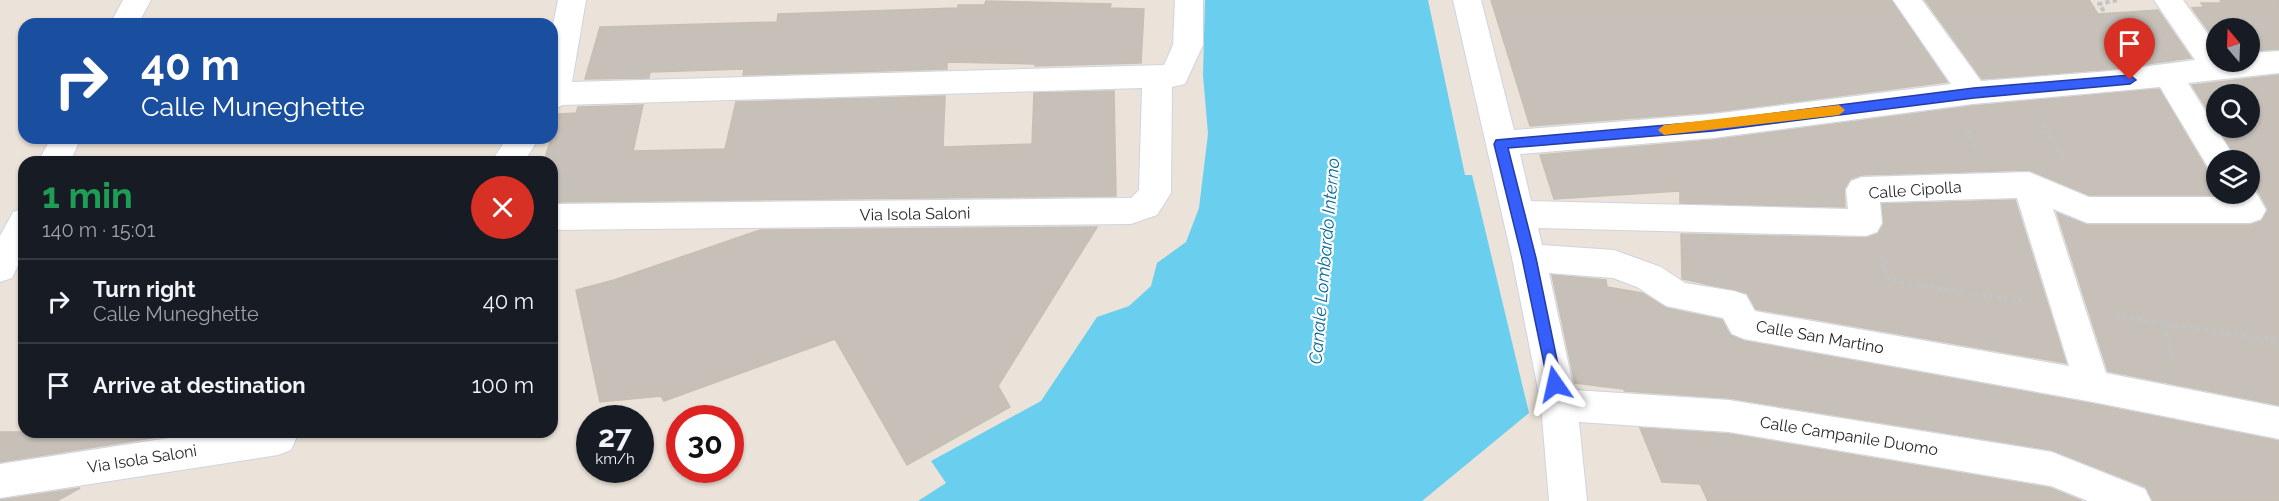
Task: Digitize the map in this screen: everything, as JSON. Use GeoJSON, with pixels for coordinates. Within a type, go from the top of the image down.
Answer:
{"type":"FeatureCollection","features":[{"type":"Feature","properties":{"kind":"street"},"geometry":{"type":"LineString","coordinates":[[127,18],[137,0]]}},
{"type":"Feature","properties":{"kind":"street"},"geometry":{"type":"LineString","coordinates":[[558,71],[572,0]]}},
{"type":"Feature","properties":{"kind":"street"},"geometry":{"type":"LineString","coordinates":[[558,96],[1174,76],[1188,45],[1189,0]]}},
{"type":"Feature","properties":{"kind":"street"},"geometry":{"type":"LineString","coordinates":[[1467,0],[1529,258],[1559,405],[1568,501]]}},
{"type":"Feature","properties":{"kind":"street"},"geometry":{"type":"LineString","coordinates":[[1907,0],[1959,95]]}},
{"type":"Feature","properties":{"kind":"street"},"geometry":{"type":"LineString","coordinates":[[2168,0],[2206,54]]}},
{"type":"Feature","properties":{"kind":"street"},"geometry":{"type":"LineString","coordinates":[[2260,64],[2279,62]]}},
{"type":"Feature","properties":{"kind":"street"},"geometry":{"type":"LineString","coordinates":[[1501,144],[1713,126],[1959,95],[2206,69]]}},
{"type":"Feature","properties":{"kind":"street"},"geometry":{"type":"LineString","coordinates":[[2158,76],[2213,150]]}},
{"type":"Feature","properties":{"kind":"street","name":"Via Isola Saloni"},"geometry":{"type":"LineString","coordinates":[[558,217],[1131,211],[1146,206],[1155,193],[1157,77]]}},
{"type":"Feature","properties":{"kind":"street"},"geometry":{"type":"LineString","coordinates":[[2015,185],[2093,386]]}},
{"type":"Feature","properties":{"kind":"street","name":"Calle Cipolla"},"geometry":{"type":"LineString","coordinates":[[1517,214],[1866,223],[1862,190],[2015,185],[2087,210],[2250,210],[2247,204]]}},
{"type":"Feature","properties":{"kind":"street"},"geometry":{"type":"LineString","coordinates":[[0,268],[18,233]]}},
{"type":"Feature","properties":{"kind":"street","name":"Calle San Martino"},"geometry":{"type":"LineString","coordinates":[[1529,258],[1614,264],[1649,277],[1678,296],[1734,305],[1744,324],[2093,386],[2279,423]]}},
{"type":"Feature","properties":{"kind":"street","name":"Calle Campanile Duomo"},"geometry":{"type":"LineString","coordinates":[[1559,405],[1729,416],[2052,469],[2132,501]]}},
{"type":"Feature","properties":{"kind":"street","name":"Via Isola Saloni"},"geometry":{"type":"LineString","coordinates":[[0,481],[278,438]]}},
{"type":"Feature","properties":{"kind":"path"},"geometry":{"type":"LineString","coordinates":[[2116,0],[2099,4],[2158,76]]}},
{"type":"Feature","properties":{"kind":"path"},"geometry":{"type":"LineString","coordinates":[[2023,89],[2081,188],[2087,210]]}},
{"type":"Feature","properties":{"kind":"path"},"geometry":{"type":"LineString","coordinates":[[1959,95],[2015,185]]}},
{"type":"Feature","properties":{"kind":"water","name":"Canale Lombardo Interno"},"geometry":{"type":"Polygon","coordinates":[[[1205,0],[1428,0],[1465,175],[1472,175],[1529,413],[1422,501],[918,501],[946,483],[931,461],[1041,401],[1097,317],[1129,306],[1151,286],[1157,263],[1186,242],[1199,208],[1208,134],[1203,75],[1205,0]]]}},
{"type":"Feature","properties":{"kind":"building"},"geometry":{"type":"Polygon","coordinates":[[[1491,0],[1891,0],[1947,82],[1713,112],[1530,126],[1491,0]]]}},
{"type":"Feature","properties":{"kind":"building"},"geometry":{"type":"Polygon","coordinates":[[[1925,0],[2089,0],[2098,14],[2158,10],[2191,58],[2111,69],[1982,79],[1925,0]]]}},
{"type":"Feature","properties":{"kind":"building"},"geometry":{"type":"Polygon","coordinates":[[[2220,0],[2279,0],[2279,49],[2260,50],[2260,18],[2206,18],[2206,28],[2192,8],[2204,7],[2201,3],[2222,3],[2220,0]]]}},
{"type":"Feature","properties":{"kind":"building"},"geometry":{"type":"Polygon","coordinates":[[[986,1],[1111,4],[1110,8],[1144,9],[1141,63],[1035,66],[1035,64],[947,62],[947,69],[743,75],[744,69],[650,72],[649,78],[585,79],[600,27],[777,22],[778,14],[958,8],[958,5],[984,5],[986,1]]]}},
{"type":"Feature","properties":{"kind":"building"},"geometry":{"type":"Polygon","coordinates":[[[2279,75],[2279,405],[2108,371],[2057,213],[2087,225],[2250,225],[2262,221],[2268,209],[2260,195],[2260,150],[2232,150],[2224,138],[2260,138],[2260,84],[2206,84],[2206,107],[2192,85],[2279,75]]]}},
{"type":"Feature","properties":{"kind":"building"},"geometry":{"type":"Polygon","coordinates":[[[2159,89],[2206,168],[2206,195],[2089,195],[2029,170],[1861,175],[1850,179],[1844,189],[1845,207],[1680,203],[1680,191],[1554,199],[1540,155],[1713,140],[1973,106],[2159,89]]]}},
{"type":"Feature","properties":{"kind":"building"},"geometry":{"type":"Polygon","coordinates":[[[1114,91],[1116,196],[558,202],[558,156],[546,156],[549,144],[558,144],[558,114],[576,113],[578,107],[643,105],[633,151],[725,149],[736,102],[945,96],[943,147],[1032,144],[1034,93],[1114,91]]]}},
{"type":"Feature","properties":{"kind":"building"},"geometry":{"type":"Polygon","coordinates":[[[2015,200],[2066,363],[1756,309],[1747,293],[1682,279],[1681,234],[1866,238],[1878,234],[1884,224],[1882,204],[2015,200]]]}},
{"type":"Feature","properties":{"kind":"building"},"geometry":{"type":"Polygon","coordinates":[[[1097,227],[998,386],[1010,407],[907,465],[835,339],[664,401],[661,396],[600,402],[576,290],[614,280],[760,230],[1097,227]]]}},
{"type":"Feature","properties":{"kind":"building"},"geometry":{"type":"Polygon","coordinates":[[[1552,275],[1606,280],[1607,287],[1642,293],[1666,308],[1722,320],[1730,335],[1744,341],[2093,404],[2279,441],[2279,501],[2153,501],[2146,487],[2052,450],[1729,398],[1625,391],[1575,383],[1552,275]]]}},
{"type":"Feature","properties":{"kind":"building"},"geometry":{"type":"Polygon","coordinates":[[[1640,428],[1729,434],[2050,488],[2082,501],[1708,501],[1700,484],[1662,482],[1640,428]]]}},
{"type":"Feature","properties":{"kind":"building"},"geometry":{"type":"Polygon","coordinates":[[[0,432],[18,432],[18,438],[152,438],[0,462],[0,432]]]}},
{"type":"Feature","properties":{"kind":"building"},"geometry":{"type":"Polygon","coordinates":[[[80,488],[57,501],[0,501],[0,500],[80,488]]]}},
{"type":"Feature","properties":{"kind":"slow traffic"},"geometry":{"type":"LineString","coordinates":[[1664,130],[1839,110]]}},
{"type":"Feature","properties":{"kind":"route"},"geometry":{"type":"LineString","coordinates":[[1555,384],[1529,258],[1501,144],[1713,126],[1974,93],[2130,80]]}}]}
